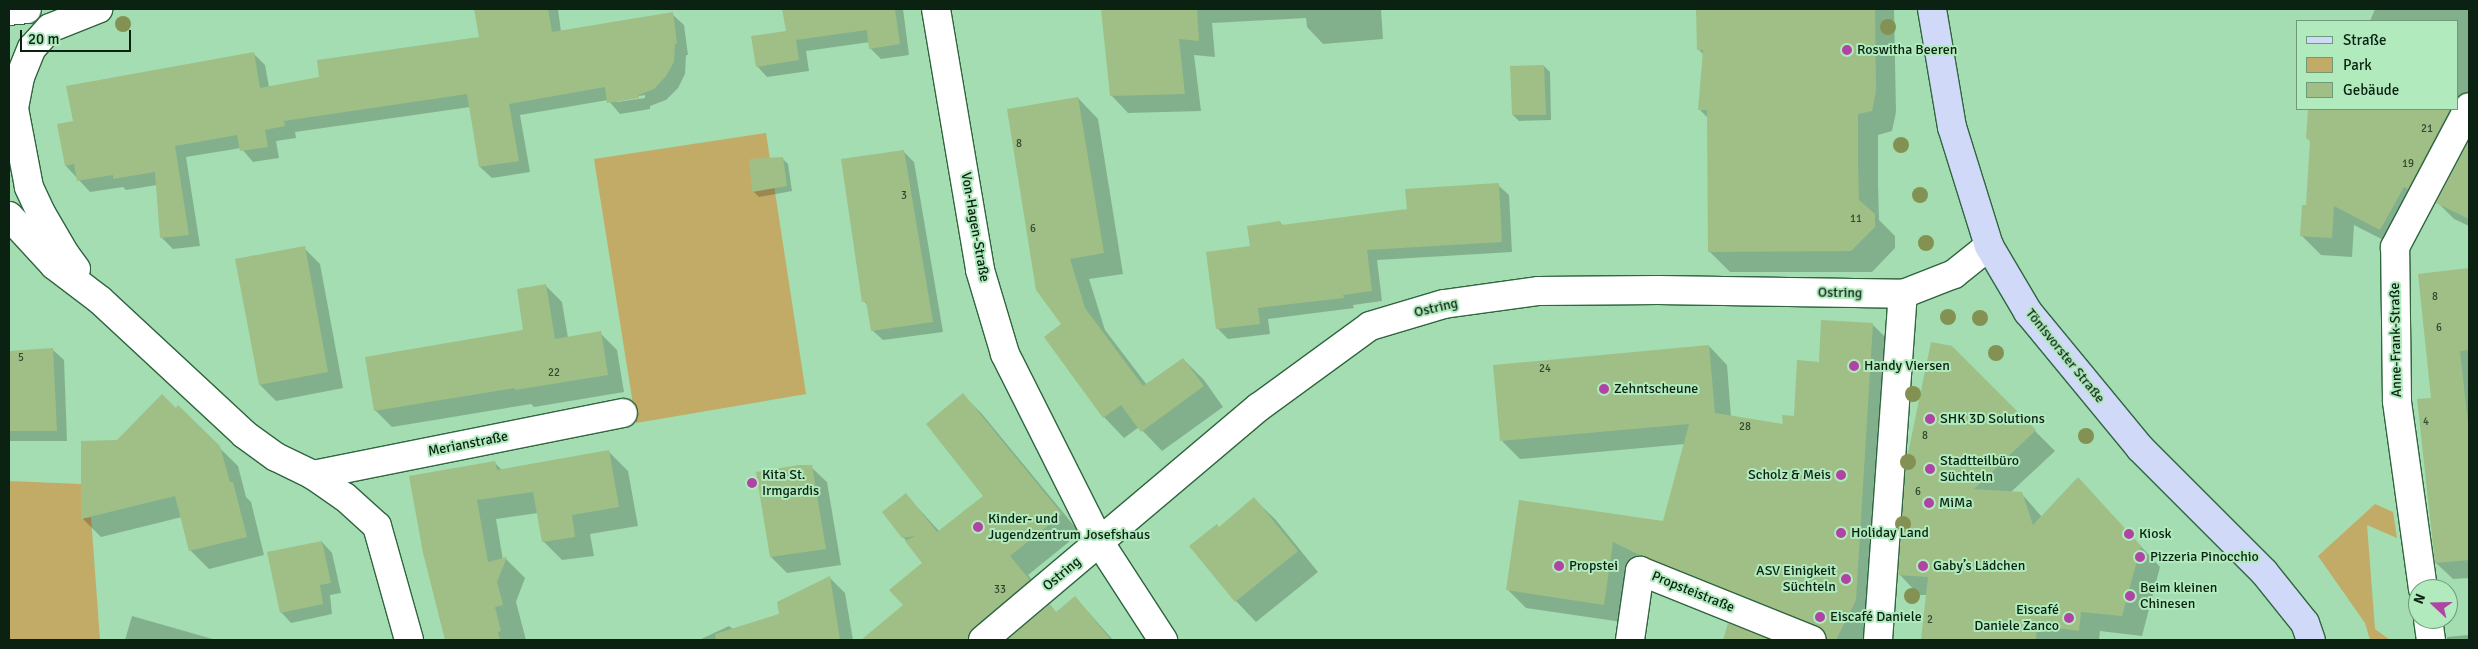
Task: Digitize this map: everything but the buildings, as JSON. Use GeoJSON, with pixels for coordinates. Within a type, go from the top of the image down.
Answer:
{"type":"FeatureCollection","features":[{"type":"Feature","properties":{"kind":"main road","name":"Tönisvorster Straße"},"geometry":{"type":"LineString","coordinates":[[1932,9],[1952,127],[1989,246],[2028,312],[2140,448],[2264,572],[2305,623],[2311,640]]}},
{"type":"Feature","properties":{"kind":"street"},"geometry":{"type":"LineString","coordinates":[[9,11],[27,9]]}},
{"type":"Feature","properties":{"kind":"street"},"geometry":{"type":"LineString","coordinates":[[98,9],[50,28],[32,48],[20,77],[14,108],[29,187],[64,254],[100,300]]}},
{"type":"Feature","properties":{"kind":"street","name":"Von-Hagen-Straße"},"geometry":{"type":"LineString","coordinates":[[936,9],[980,270],[1005,354],[1100,543]]}},
{"type":"Feature","properties":{"kind":"street","name":"Anne-Frank-Straße"},"geometry":{"type":"LineString","coordinates":[[2421,579],[2403,460],[2397,401],[2395,247],[2469,107]]}},
{"type":"Feature","properties":{"kind":"street"},"geometry":{"type":"LineString","coordinates":[[9,216],[54,265],[100,300],[244,434],[276,457],[313,475],[345,497],[377,526],[409,640]]}},
{"type":"Feature","properties":{"kind":"street","name":"Ostring"},"geometry":{"type":"LineString","coordinates":[[983,640],[1259,407],[1370,326],[1444,304],[1539,291],[1658,290],[1903,294],[1954,274],[1989,246]]}},
{"type":"Feature","properties":{"kind":"street"},"geometry":{"type":"LineString","coordinates":[[1878,640],[1903,294]]}},
{"type":"Feature","properties":{"kind":"street","name":"Merianstraße"},"geometry":{"type":"LineString","coordinates":[[313,475],[623,413]]}},
{"type":"Feature","properties":{"kind":"street"},"geometry":{"type":"LineString","coordinates":[[1100,543],[1163,640]]}},
{"type":"Feature","properties":{"kind":"street","name":"Propsteistraße"},"geometry":{"type":"LineString","coordinates":[[1630,640],[1640,571],[1812,640]]}},
{"type":"Feature","properties":{"kind":"green space"},"geometry":{"type":"Polygon","coordinates":[[[766,133],[806,394],[636,423],[594,159],[766,133]]]}},
{"type":"Feature","properties":{"kind":"green space"},"geometry":{"type":"Polygon","coordinates":[[[9,481],[81,484],[81,519],[91,517],[100,640],[9,640],[9,481]]]}},
{"type":"Feature","properties":{"kind":"green space"},"geometry":{"type":"Polygon","coordinates":[[[2375,504],[2393,512],[2397,538],[2367,525],[2375,629],[2390,640],[2370,640],[2365,623],[2318,556],[2375,504]]]}},
{"type":"Feature","properties":{"kind":"place","name":"Roswitha Beeren"},"geometry":{"type":"Point","coordinates":[1847,50]}},
{"type":"Feature","properties":{"kind":"place","name":"Handy Viersen"},"geometry":{"type":"Point","coordinates":[1854,366]}},
{"type":"Feature","properties":{"kind":"place","name":"Zehntscheune"},"geometry":{"type":"Point","coordinates":[1604,389]}},
{"type":"Feature","properties":{"kind":"place","name":"SHK 3D Solutions"},"geometry":{"type":"Point","coordinates":[1930,419]}},
{"type":"Feature","properties":{"kind":"place","name":"Stadtteilbüro Süchteln"},"geometry":{"type":"Point","coordinates":[1930,469]}},
{"type":"Feature","properties":{"kind":"place","name":"Scholz & Meis"},"geometry":{"type":"Point","coordinates":[1841,475]}},
{"type":"Feature","properties":{"kind":"place","name":"Kita St. Irmgardis"},"geometry":{"type":"Point","coordinates":[752,483]}},
{"type":"Feature","properties":{"kind":"place","name":"MiMa"},"geometry":{"type":"Point","coordinates":[1929,503]}},
{"type":"Feature","properties":{"kind":"place","name":"Kinder- und Jugendzentrum Josefshaus"},"geometry":{"type":"Point","coordinates":[978,527]}},
{"type":"Feature","properties":{"kind":"place","name":"Holiday Land"},"geometry":{"type":"Point","coordinates":[1841,533]}},
{"type":"Feature","properties":{"kind":"place","name":"Kiosk"},"geometry":{"type":"Point","coordinates":[2129,534]}},
{"type":"Feature","properties":{"kind":"place","name":"Pizzeria Pinocchio"},"geometry":{"type":"Point","coordinates":[2140,557]}},
{"type":"Feature","properties":{"kind":"place","name":"Propstei"},"geometry":{"type":"Point","coordinates":[1559,566]}},
{"type":"Feature","properties":{"kind":"place","name":"Gaby’s Lädchen"},"geometry":{"type":"Point","coordinates":[1923,566]}},
{"type":"Feature","properties":{"kind":"place","name":"ASV Einigkeit Süchteln"},"geometry":{"type":"Point","coordinates":[1846,579]}},
{"type":"Feature","properties":{"kind":"place","name":"Beim kleinen Chinesen"},"geometry":{"type":"Point","coordinates":[2130,596]}},
{"type":"Feature","properties":{"kind":"place","name":"Eiscafé Daniele"},"geometry":{"type":"Point","coordinates":[1820,617]}},
{"type":"Feature","properties":{"kind":"place","name":"Eiscafé Daniele Zanco"},"geometry":{"type":"Point","coordinates":[2069,618]}}]}
